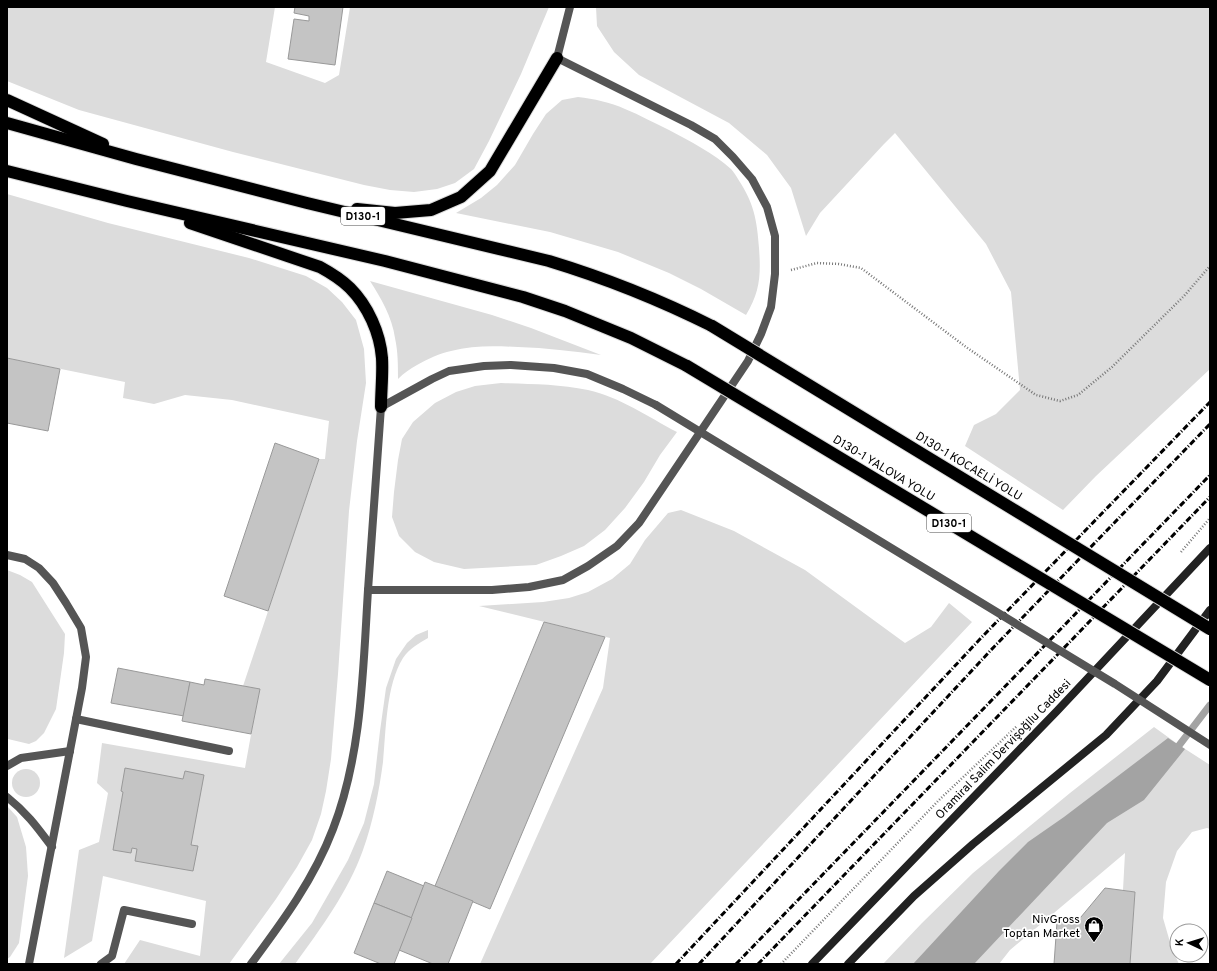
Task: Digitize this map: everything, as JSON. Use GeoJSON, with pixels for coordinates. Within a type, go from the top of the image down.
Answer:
{"type":"FeatureCollection","features":[{"type":"Feature","properties":{"kind":"highway"},"geometry":{"type":"LineString","coordinates":[[307,203],[395,213],[431,210],[461,197],[490,171],[557,58]]}},
{"type":"Feature","properties":{"kind":"highway"},"geometry":{"type":"LineString","coordinates":[[7,100],[136,159]]}},
{"type":"Feature","properties":{"kind":"highway","name":"D130-1"},"geometry":{"type":"LineString","coordinates":[[7,123],[136,159],[307,203]]}},
{"type":"Feature","properties":{"kind":"highway","name":"D130-1"},"geometry":{"type":"LineString","coordinates":[[7,171],[127,201]]}},
{"type":"Feature","properties":{"kind":"highway"},"geometry":{"type":"LineString","coordinates":[[127,201],[320,267],[338,278],[351,289],[363,305],[373,323],[382,357],[381,408]]}},
{"type":"Feature","properties":{"kind":"highway","name":"D130-1 YALOVA YOLU"},"geometry":{"type":"LineString","coordinates":[[127,201],[385,261],[523,297],[565,311],[631,338],[687,366],[1210,680]]}},
{"type":"Feature","properties":{"kind":"highway","name":"D130-1 KOCAELİ YOLU"},"geometry":{"type":"LineString","coordinates":[[307,203],[542,259],[580,270],[677,309],[712,326],[1210,629]]}},
{"type":"Feature","properties":{"kind":"main road","name":"Oramiral Salim Dervişoğllu Caddesi"},"geometry":{"type":"LineString","coordinates":[[812,964],[1057,711],[1210,548]]}},
{"type":"Feature","properties":{"kind":"main road"},"geometry":{"type":"LineString","coordinates":[[848,964],[919,890],[972,844],[1106,735],[1157,681],[1210,610]]}},
{"type":"Feature","properties":{"kind":"street"},"geometry":{"type":"LineString","coordinates":[[368,590],[492,590],[530,587],[563,580],[588,566],[617,546],[639,523],[748,361],[761,334],[771,307],[775,274],[775,236],[767,207],[752,179],[715,139],[691,125],[557,58],[570,7]]}},
{"type":"Feature","properties":{"kind":"street"},"geometry":{"type":"LineString","coordinates":[[251,964],[304,890],[333,830],[344,796],[357,728],[363,675],[381,408],[449,371],[484,366],[511,365],[554,368],[587,374],[656,405],[1115,684],[1210,745]]}},
{"type":"Feature","properties":{"kind":"street"},"geometry":{"type":"LineString","coordinates":[[7,555],[25,559],[39,568],[53,584],[81,628],[86,657],[82,688],[29,964]]}},
{"type":"Feature","properties":{"kind":"street"},"geometry":{"type":"LineString","coordinates":[[76,719],[229,751]]}},
{"type":"Feature","properties":{"kind":"street"},"geometry":{"type":"LineString","coordinates":[[7,766],[21,758],[70,751]]}},
{"type":"Feature","properties":{"kind":"street"},"geometry":{"type":"LineString","coordinates":[[7,797],[32,820],[52,847]]}},
{"type":"Feature","properties":{"kind":"street"},"geometry":{"type":"LineString","coordinates":[[102,964],[112,956],[124,910],[192,924]]}},
{"type":"Feature","properties":{"kind":"path"},"geometry":{"type":"LineString","coordinates":[[775,274],[817,263],[839,264],[861,268],[966,347],[1036,395],[1060,401],[1078,395],[1112,367],[1184,296],[1210,266]]}},
{"type":"Feature","properties":{"kind":"path"},"geometry":{"type":"LineString","coordinates":[[1180,553],[1210,518]]}},
{"type":"Feature","properties":{"kind":"path"},"geometry":{"type":"LineString","coordinates":[[781,964],[939,800],[1018,724]]}},
{"type":"Feature","properties":{"kind":"shaded area"},"geometry":{"type":"Polygon","coordinates":[[[7,7],[275,7],[266,62],[325,83],[339,75],[350,7],[549,7],[521,74],[474,169],[455,183],[437,189],[414,192],[390,190],[364,185],[233,152],[79,110],[7,81],[7,7]]]}},
{"type":"Feature","properties":{"kind":"shaded area"},"geometry":{"type":"Polygon","coordinates":[[[596,7],[1210,7],[1210,369],[1096,476],[1063,510],[965,446],[974,425],[996,414],[1020,390],[1011,292],[986,244],[895,133],[820,213],[806,236],[791,188],[767,155],[729,123],[639,75],[614,52],[597,26],[596,7]]]}},
{"type":"Feature","properties":{"kind":"shaded area"},"geometry":{"type":"Polygon","coordinates":[[[578,97],[608,103],[642,116],[701,148],[725,163],[733,171],[748,196],[754,212],[760,258],[757,291],[751,307],[746,315],[701,289],[669,273],[618,252],[550,232],[456,213],[481,198],[497,185],[515,165],[546,114],[562,100],[578,97]]]}},
{"type":"Feature","properties":{"kind":"shaded area"},"geometry":{"type":"Polygon","coordinates":[[[7,194],[108,223],[249,258],[306,276],[327,288],[342,302],[356,320],[364,349],[366,383],[357,441],[349,511],[338,674],[331,759],[326,791],[321,814],[312,840],[297,867],[229,964],[124,964],[140,940],[200,956],[206,901],[103,876],[92,941],[64,958],[79,850],[99,842],[108,793],[97,783],[102,743],[245,768],[259,690],[243,686],[319,459],[325,459],[329,421],[232,400],[185,395],[154,404],[123,398],[125,382],[7,358],[7,194]]]}},
{"type":"Feature","properties":{"kind":"shaded area"},"geometry":{"type":"Polygon","coordinates":[[[370,281],[492,315],[531,328],[601,355],[528,347],[493,346],[459,349],[434,356],[412,368],[398,379],[397,348],[394,330],[389,315],[370,281]]]}},
{"type":"Feature","properties":{"kind":"shaded area"},"geometry":{"type":"Polygon","coordinates":[[[501,383],[566,387],[600,393],[623,402],[677,432],[625,508],[605,530],[584,546],[536,565],[464,569],[434,562],[415,552],[399,536],[392,517],[398,460],[402,439],[413,422],[435,403],[456,392],[475,386],[501,383]]]}},
{"type":"Feature","properties":{"kind":"shaded area"},"geometry":{"type":"Polygon","coordinates":[[[681,510],[734,531],[805,570],[905,643],[931,627],[949,603],[972,622],[650,964],[480,964],[603,688],[610,638],[479,606],[543,602],[569,598],[588,592],[612,579],[630,564],[645,540],[668,513],[681,510]]]}},
{"type":"Feature","properties":{"kind":"shaded area"},"geometry":{"type":"Polygon","coordinates":[[[7,570],[32,582],[65,634],[64,653],[56,709],[44,733],[36,741],[29,744],[8,739],[7,741],[7,570]]]}},
{"type":"Feature","properties":{"kind":"shaded area"},"geometry":{"type":"Polygon","coordinates":[[[428,630],[428,638],[411,649],[405,655],[397,669],[393,681],[386,723],[383,762],[378,796],[370,829],[357,865],[342,895],[295,964],[279,964],[312,923],[348,860],[364,823],[374,784],[386,688],[396,659],[407,643],[416,635],[428,630]]]}},
{"type":"Feature","properties":{"kind":"shaded area"},"geometry":{"type":"Polygon","coordinates":[[[1154,727],[1210,765],[1210,829],[1207,828],[1192,832],[1177,851],[1166,882],[1163,918],[1169,939],[1169,963],[1179,964],[1130,964],[1135,892],[1123,890],[1125,853],[1010,950],[999,964],[883,964],[973,873],[1070,793],[1154,727]]]}},
{"type":"Feature","properties":{"kind":"shaded area"},"geometry":{"type":"Polygon","coordinates":[[[1168,738],[1185,749],[1144,800],[1107,823],[974,964],[913,964],[999,871],[1028,842],[1064,817],[1168,738]]]}},
{"type":"Feature","properties":{"kind":"shaded area"},"geometry":{"type":"Polygon","coordinates":[[[26,769],[36,773],[40,783],[36,793],[26,797],[16,793],[12,783],[16,773],[26,769]]]}},
{"type":"Feature","properties":{"kind":"shaded area"},"geometry":{"type":"Polygon","coordinates":[[[7,806],[17,817],[26,847],[28,876],[19,943],[7,959],[7,806]]]}},
{"type":"Feature","properties":{"kind":"building"},"geometry":{"type":"Polygon","coordinates":[[[295,7],[343,7],[335,65],[288,59],[294,19],[309,21],[309,16],[294,13],[295,7]]]}},
{"type":"Feature","properties":{"kind":"building"},"geometry":{"type":"Polygon","coordinates":[[[7,358],[60,369],[48,431],[7,423],[7,358]]]}},
{"type":"Feature","properties":{"kind":"building"},"geometry":{"type":"Polygon","coordinates":[[[275,443],[319,459],[268,611],[224,596],[275,443]]]}},
{"type":"Feature","properties":{"kind":"building"},"geometry":{"type":"Polygon","coordinates":[[[544,622],[605,637],[490,909],[435,886],[544,622]]]}},
{"type":"Feature","properties":{"kind":"building"},"geometry":{"type":"Polygon","coordinates":[[[118,668],[190,682],[184,716],[111,703],[118,668]]]}},
{"type":"Feature","properties":{"kind":"building"},"geometry":{"type":"Polygon","coordinates":[[[205,679],[260,689],[251,734],[182,721],[190,682],[204,685],[205,679]]]}},
{"type":"Feature","properties":{"kind":"building"},"geometry":{"type":"Polygon","coordinates":[[[125,768],[183,779],[185,771],[204,775],[191,845],[198,846],[193,871],[135,861],[137,849],[132,848],[131,853],[113,850],[123,792],[121,791],[125,768]]]}},
{"type":"Feature","properties":{"kind":"building"},"geometry":{"type":"Polygon","coordinates":[[[387,871],[424,886],[412,918],[374,903],[387,871]]]}},
{"type":"Feature","properties":{"kind":"building"},"geometry":{"type":"Polygon","coordinates":[[[425,882],[473,901],[448,964],[433,964],[399,950],[425,882]]]}},
{"type":"Feature","properties":{"kind":"building","name":"NivGross Toptan Market"},"geometry":{"type":"Polygon","coordinates":[[[1105,888],[1135,892],[1130,964],[1054,964],[1057,922],[1076,923],[1105,888]]]}},
{"type":"Feature","properties":{"kind":"building"},"geometry":{"type":"Polygon","coordinates":[[[374,903],[412,918],[394,964],[381,964],[354,953],[374,903]]]}},
{"type":"Feature","properties":{"kind":"waterway"},"geometry":{"type":"LineString","coordinates":[[1174,752],[1210,705]]}},
{"type":"Feature","properties":{"kind":"railway"},"geometry":{"type":"LineString","coordinates":[[676,964],[981,638],[1210,402]]}},
{"type":"Feature","properties":{"kind":"railway"},"geometry":{"type":"LineString","coordinates":[[699,964],[991,650],[1210,424]]}},
{"type":"Feature","properties":{"kind":"railway"},"geometry":{"type":"LineString","coordinates":[[736,964],[1210,475]]}},
{"type":"Feature","properties":{"kind":"railway"},"geometry":{"type":"LineString","coordinates":[[758,964],[1210,497]]}},
{"type":"Feature","properties":{"kind":"place","name":"NivGross Toptan Market"},"geometry":{"type":"Point","coordinates":[1094,943]}}]}
